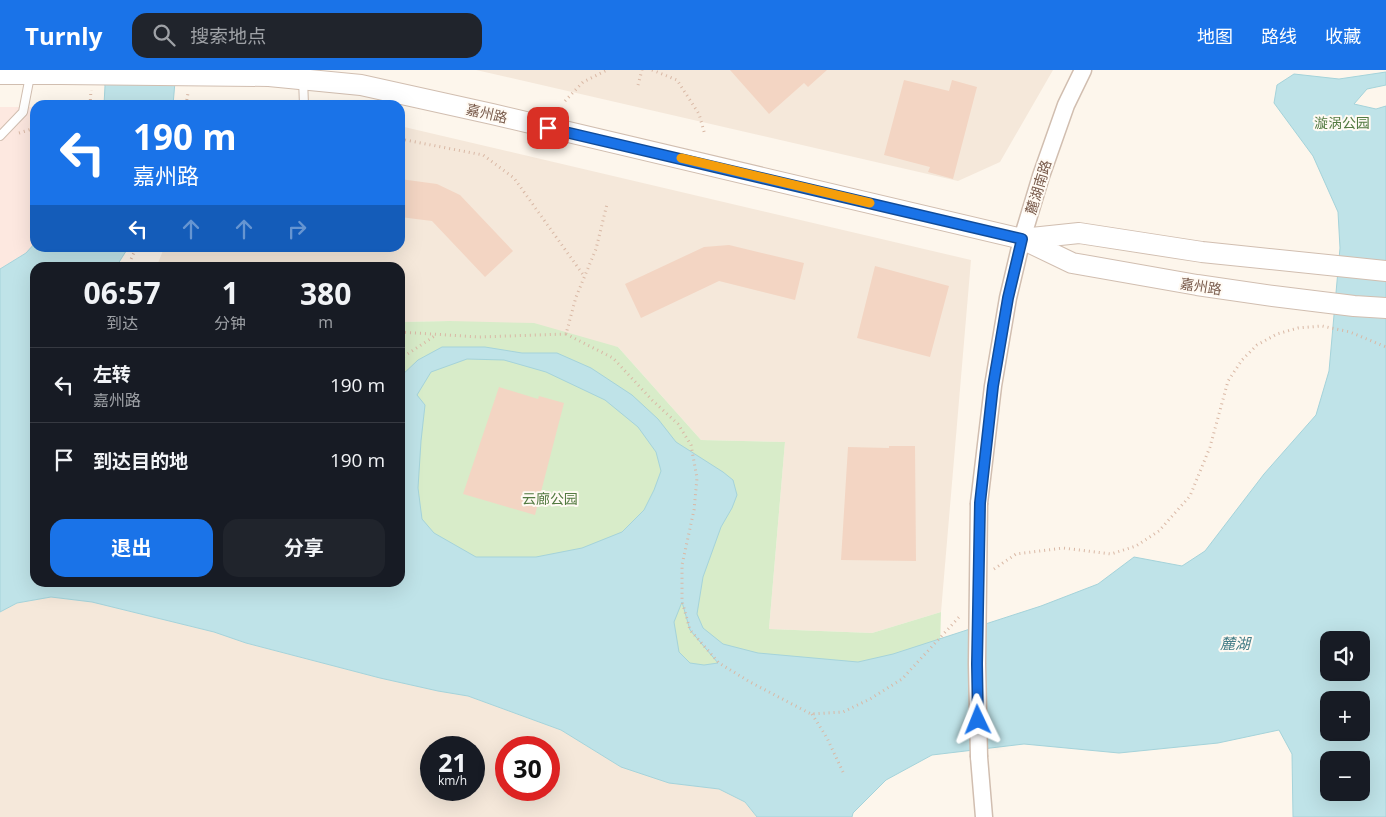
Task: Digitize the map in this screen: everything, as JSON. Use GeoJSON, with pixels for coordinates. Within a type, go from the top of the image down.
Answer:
{"type":"FeatureCollection","features":[{"type":"Feature","properties":{"kind":"street","name":"麓湖南路"},"geometry":{"type":"LineString","coordinates":[[984,817],[979,757],[977,664],[980,503],[993,386],[1008,298],[1022,239],[1040,176],[1063,114],[1083,70]]}},
{"type":"Feature","properties":{"kind":"street","name":"嘉州路"},"geometry":{"type":"LineString","coordinates":[[0,74],[269,76],[361,86],[482,112],[1022,239],[1072,263],[1197,286],[1354,306],[1386,308]]}},
{"type":"Feature","properties":{"kind":"street","name":"嘉州路"},"geometry":{"type":"LineString","coordinates":[[1022,239],[1079,233],[1202,252],[1386,271]]}},
{"type":"Feature","properties":{"kind":"lane"},"geometry":{"type":"LineString","coordinates":[[0,136],[23,112],[30,74]]}},
{"type":"Feature","properties":{"kind":"lane"},"geometry":{"type":"LineString","coordinates":[[303,80],[304,100]]}},
{"type":"Feature","properties":{"kind":"path"},"geometry":{"type":"LineString","coordinates":[[565,101],[583,82],[608,70]]}},
{"type":"Feature","properties":{"kind":"path"},"geometry":{"type":"LineString","coordinates":[[638,85],[642,70]]}},
{"type":"Feature","properties":{"kind":"path"},"geometry":{"type":"LineString","coordinates":[[652,70],[677,80],[699,114],[705,135]]}},
{"type":"Feature","properties":{"kind":"path"},"geometry":{"type":"LineString","coordinates":[[405,140],[483,155],[514,178],[585,276]]}},
{"type":"Feature","properties":{"kind":"path"},"geometry":{"type":"LineString","coordinates":[[566,334],[576,297],[596,249],[607,204]]}},
{"type":"Feature","properties":{"kind":"path"},"geometry":{"type":"LineString","coordinates":[[990,573],[1016,554],[1063,548],[1111,554],[1136,546],[1159,531],[1190,496],[1210,447],[1228,381],[1242,360],[1258,345],[1277,334],[1298,328],[1322,326],[1350,332],[1386,347]]}},
{"type":"Feature","properties":{"kind":"path"},"geometry":{"type":"LineString","coordinates":[[405,332],[478,337],[566,334],[614,358],[652,400],[678,424],[691,445],[696,478],[694,510],[682,566],[682,602],[690,630],[719,663],[750,682],[811,714],[827,738],[843,772]]}},
{"type":"Feature","properties":{"kind":"path"},"geometry":{"type":"LineString","coordinates":[[405,355],[437,334]]}},
{"type":"Feature","properties":{"kind":"path"},"geometry":{"type":"LineString","coordinates":[[811,714],[844,712],[870,699],[902,679],[962,613]]}},
{"type":"Feature","properties":{"kind":"shaded area"},"geometry":{"type":"Polygon","coordinates":[[[476,70],[1053,70],[1000,162],[958,181],[476,70]]]}},
{"type":"Feature","properties":{"kind":"shaded area"},"geometry":{"type":"Polygon","coordinates":[[[0,107],[30,107],[30,249],[0,269],[0,107]]]}},
{"type":"Feature","properties":{"kind":"shaded area"},"geometry":{"type":"Polygon","coordinates":[[[405,127],[971,260],[941,612],[872,633],[769,629],[785,442],[701,440],[618,347],[450,321],[405,322],[405,262],[158,262],[162,252],[405,252],[405,127]]]}},
{"type":"Feature","properties":{"kind":"shaded area"},"geometry":{"type":"Polygon","coordinates":[[[51,597],[92,602],[214,632],[246,643],[380,678],[468,696],[561,730],[621,767],[669,783],[719,789],[745,802],[757,817],[0,817],[0,612],[17,603],[51,597]]]}},
{"type":"Feature","properties":{"kind":"green space","name":"云廊公园"},"geometry":{"type":"Polygon","coordinates":[[[405,322],[534,323],[618,347],[701,440],[785,442],[769,629],[872,633],[941,612],[938,719],[860,755],[405,584],[405,322]]]}},
{"type":"Feature","properties":{"kind":"water"},"geometry":{"type":"Polygon","coordinates":[[[101,70],[176,70],[173,100],[104,100],[105,86],[101,70]]]}},
{"type":"Feature","properties":{"kind":"water","name":"麓湖"},"geometry":{"type":"Polygon","coordinates":[[[1386,72],[1386,85],[1367,89],[1354,104],[1376,109],[1386,106],[1386,817],[1293,817],[1292,754],[1279,730],[1218,743],[1119,753],[1024,744],[932,755],[886,780],[853,813],[852,817],[757,817],[745,802],[719,789],[669,783],[621,767],[561,730],[468,696],[380,678],[246,643],[214,632],[92,602],[51,597],[17,603],[0,612],[0,269],[30,249],[30,252],[125,252],[119,262],[30,262],[30,587],[405,587],[405,372],[418,360],[442,347],[485,347],[522,353],[557,353],[591,368],[632,395],[658,419],[676,442],[733,480],[737,495],[721,527],[703,577],[697,614],[703,628],[723,644],[758,653],[858,662],[893,654],[1041,606],[1098,584],[1134,557],[1182,566],[1205,551],[1264,474],[1316,415],[1329,371],[1340,248],[1338,212],[1313,156],[1274,103],[1277,85],[1294,74],[1339,79],[1386,72]],[[467,359],[431,372],[417,395],[425,405],[418,488],[422,519],[434,533],[476,557],[536,557],[582,548],[622,532],[644,510],[654,490],[661,471],[656,452],[638,427],[605,400],[546,372],[504,360],[467,359]],[[682,602],[674,622],[679,652],[690,663],[704,665],[718,663],[690,630],[682,602]]]}},
{"type":"Feature","properties":{"kind":"building"},"geometry":{"type":"Polygon","coordinates":[[[730,70],[827,70],[808,87],[804,83],[769,114],[730,70]]]}},
{"type":"Feature","properties":{"kind":"building"},"geometry":{"type":"Polygon","coordinates":[[[904,80],[949,91],[952,80],[977,87],[953,179],[928,172],[930,167],[884,155],[904,80]]]}},
{"type":"Feature","properties":{"kind":"building"},"geometry":{"type":"Polygon","coordinates":[[[405,180],[437,184],[460,195],[513,251],[485,277],[432,221],[405,218],[405,180]]]}},
{"type":"Feature","properties":{"kind":"building"},"geometry":{"type":"Polygon","coordinates":[[[729,245],[804,263],[795,300],[719,281],[641,318],[625,284],[704,247],[729,245]]]}},
{"type":"Feature","properties":{"kind":"building"},"geometry":{"type":"Polygon","coordinates":[[[875,266],[949,286],[930,357],[857,338],[875,266]]]}},
{"type":"Feature","properties":{"kind":"building"},"geometry":{"type":"Polygon","coordinates":[[[499,387],[538,399],[539,396],[564,403],[535,515],[463,494],[499,387]]]}},
{"type":"Feature","properties":{"kind":"building"},"geometry":{"type":"Polygon","coordinates":[[[889,446],[915,446],[916,561],[841,560],[848,447],[889,448],[889,446]]]}},
{"type":"Feature","properties":{"kind":"slow traffic"},"geometry":{"type":"LineString","coordinates":[[681,158],[870,203]]}},
{"type":"Feature","properties":{"kind":"route"},"geometry":{"type":"LineString","coordinates":[[548,128],[1022,239],[1008,298],[993,386],[980,503],[977,664],[978,720]]}},
{"type":"Feature","properties":{"kind":"park label","name":"漩涡公园"},"geometry":{"type":"Point","coordinates":[1342,122]}}]}
